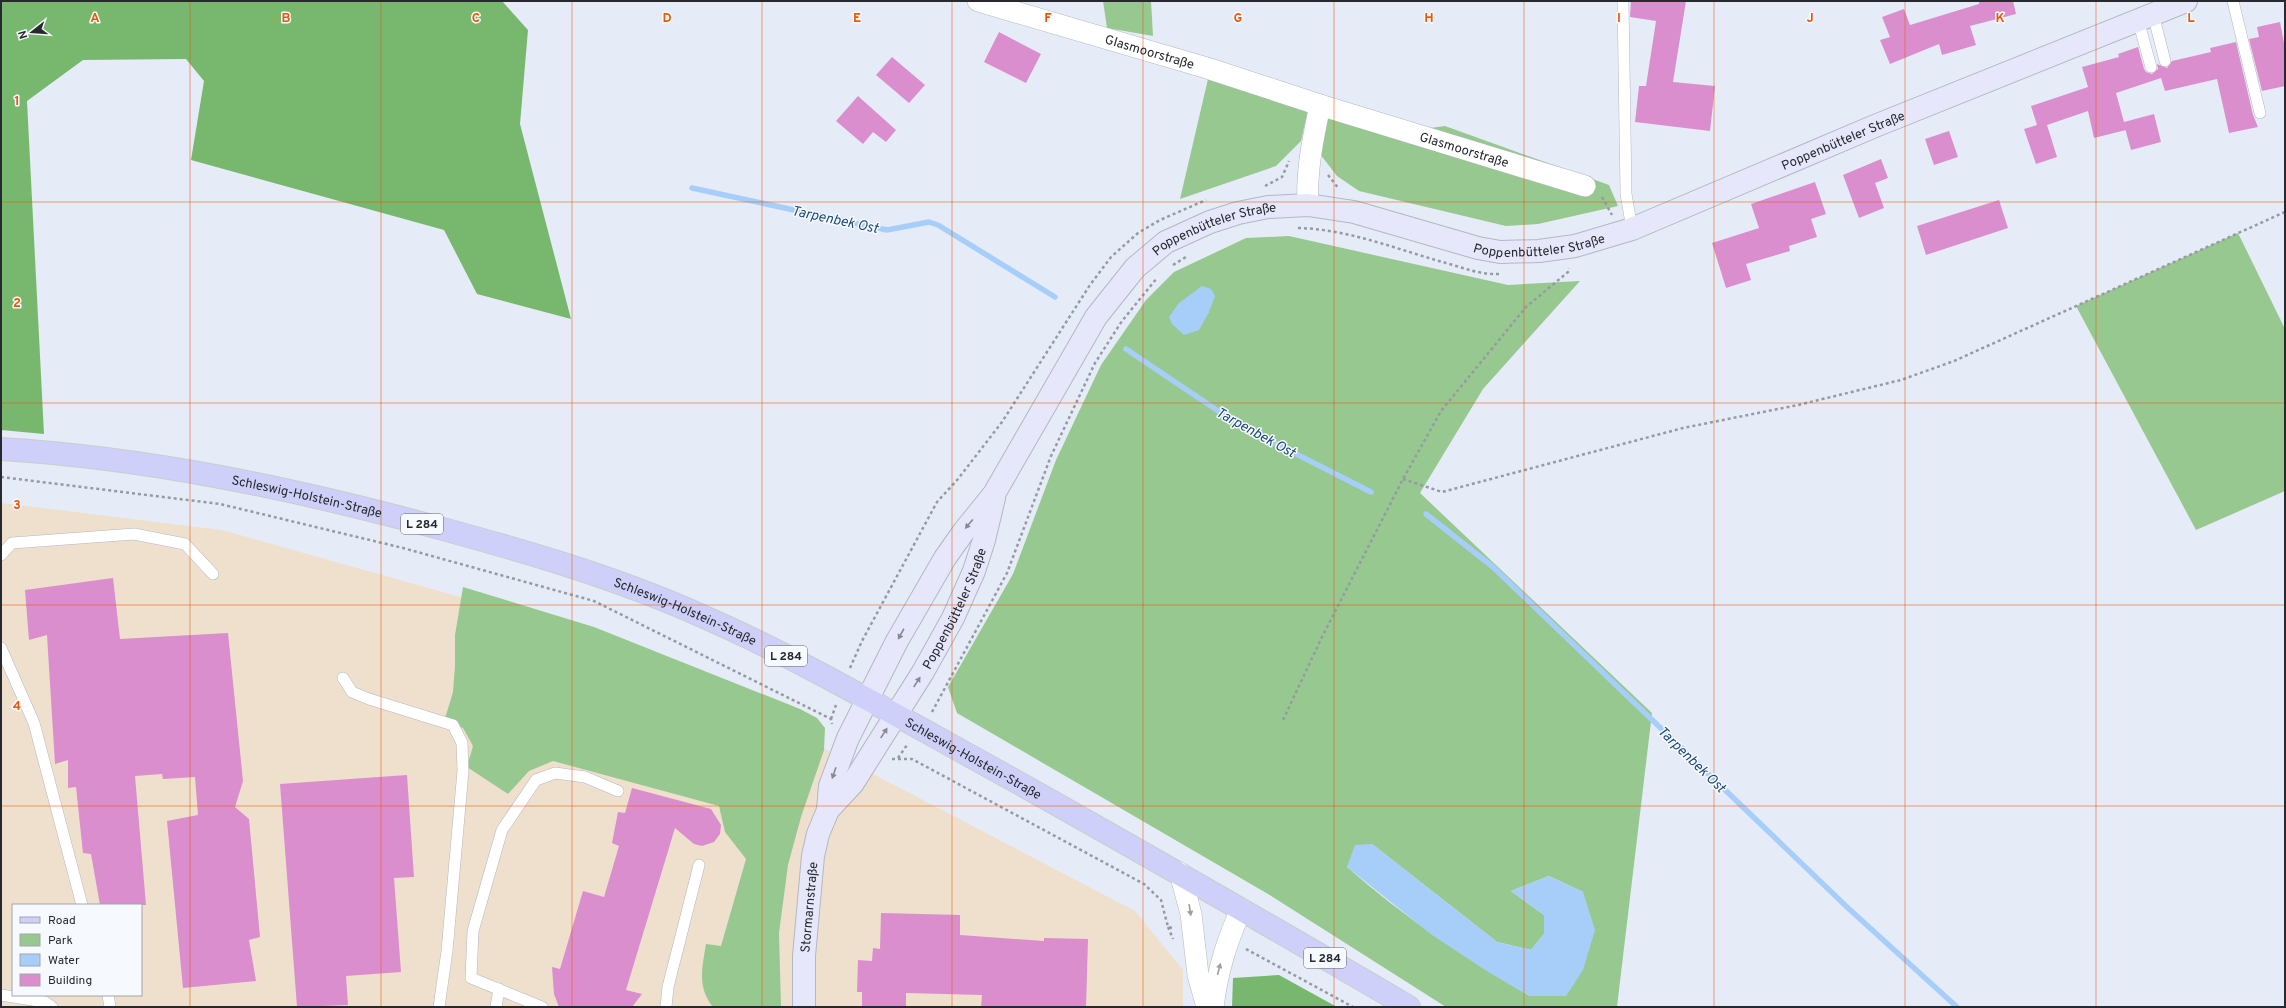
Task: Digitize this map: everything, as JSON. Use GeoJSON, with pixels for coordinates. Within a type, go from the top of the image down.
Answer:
{"type":"FeatureCollection","features":[{"type":"Feature","properties":{"kind":"main road","name":"Poppenbütteler Straße"},"geometry":{"type":"LineString","coordinates":[[869,700],[897,641],[945,558],[964,531],[994,494],[1096,317],[1135,268],[1166,242],[1210,222],[1268,207],[1308,205],[1354,212],[1478,248],[1500,252],[1538,251],[1575,246],[1632,229],[1875,126],[2186,1]]}},
{"type":"Feature","properties":{"kind":"main road","name":"Schleswig-Holstein-Straße"},"geometry":{"type":"LineString","coordinates":[[1,449],[141,463],[231,478],[378,512],[542,556],[610,579],[702,616],[869,700],[1180,873],[1409,1007]]}},
{"type":"Feature","properties":{"kind":"main road","name":"Poppenbütteler Straße"},"geometry":{"type":"LineString","coordinates":[[896,715],[923,672],[974,571],[984,540],[994,494]]}},
{"type":"Feature","properties":{"kind":"main road","name":"Stormarnstraße"},"geometry":{"type":"LineString","coordinates":[[804,1007],[804,956],[809,883],[818,834],[828,810],[830,786],[848,738],[869,700]]}},
{"type":"Feature","properties":{"kind":"main road","name":"Stormarnstraße"},"geometry":{"type":"LineString","coordinates":[[828,810],[853,783],[896,715]]}},
{"type":"Feature","properties":{"kind":"street","name":"Glasmoorstraße"},"geometry":{"type":"LineString","coordinates":[[978,1],[1207,68],[1320,106],[1585,186]]}},
{"type":"Feature","properties":{"kind":"street"},"geometry":{"type":"LineString","coordinates":[[1308,205],[1307,182],[1309,160],[1320,106]]}},
{"type":"Feature","properties":{"kind":"street"},"geometry":{"type":"LineString","coordinates":[[1180,873],[1187,895],[1198,975],[1207,1007]]}},
{"type":"Feature","properties":{"kind":"street"},"geometry":{"type":"LineString","coordinates":[[1213,1007],[1218,970],[1227,941],[1241,909]]}},
{"type":"Feature","properties":{"kind":"lane"},"geometry":{"type":"LineString","coordinates":[[1623,1],[1626,194],[1632,229]]}},
{"type":"Feature","properties":{"kind":"lane"},"geometry":{"type":"LineString","coordinates":[[2233,1],[2260,113]]}},
{"type":"Feature","properties":{"kind":"lane"},"geometry":{"type":"LineString","coordinates":[[2146,17],[2166,61]]}},
{"type":"Feature","properties":{"kind":"lane"},"geometry":{"type":"LineString","coordinates":[[2146,17],[2151,67]]}},
{"type":"Feature","properties":{"kind":"lane"},"geometry":{"type":"LineString","coordinates":[[1,555],[12,543],[134,534],[185,544],[213,574]]}},
{"type":"Feature","properties":{"kind":"lane"},"geometry":{"type":"LineString","coordinates":[[1,648],[34,723],[82,904]]}},
{"type":"Feature","properties":{"kind":"lane"},"geometry":{"type":"LineString","coordinates":[[343,678],[352,692],[369,699],[453,725],[462,743],[463,770],[447,951],[439,1007]]}},
{"type":"Feature","properties":{"kind":"lane"},"geometry":{"type":"LineString","coordinates":[[542,1007],[499,988],[471,978],[473,932],[502,830],[536,780],[555,772],[585,777],[618,790]]}},
{"type":"Feature","properties":{"kind":"lane"},"geometry":{"type":"LineString","coordinates":[[666,1007],[668,987],[699,865]]}},
{"type":"Feature","properties":{"kind":"lane"},"geometry":{"type":"LineString","coordinates":[[496,1007],[499,988]]}},
{"type":"Feature","properties":{"kind":"lane"},"geometry":{"type":"LineString","coordinates":[[1,995],[45,1002],[52,1007]]}},
{"type":"Feature","properties":{"kind":"lane"},"geometry":{"type":"LineString","coordinates":[[108,996],[110,1007]]}},
{"type":"Feature","properties":{"kind":"path"},"geometry":{"type":"LineString","coordinates":[[1403,479],[1442,492],[1683,428],[1798,405],[1901,380],[1954,361],[2285,212]]}},
{"type":"Feature","properties":{"kind":"path"},"geometry":{"type":"LineString","coordinates":[[1283,720],[1322,637],[1403,479],[1441,411],[1526,307],[1568,272],[1575,246]]}},
{"type":"Feature","properties":{"kind":"path"},"geometry":{"type":"LineString","coordinates":[[1170,266],[1190,254]]}},
{"type":"Feature","properties":{"kind":"path"},"geometry":{"type":"LineString","coordinates":[[898,758],[937,705],[1007,573],[1051,456],[1096,363],[1122,321],[1159,276]]}},
{"type":"Feature","properties":{"kind":"path"},"geometry":{"type":"LineString","coordinates":[[1,476],[220,504],[402,548],[594,601],[831,719],[834,732],[848,738]]}},
{"type":"Feature","properties":{"kind":"path"},"geometry":{"type":"LineString","coordinates":[[872,752],[888,760],[898,758],[912,759],[1144,884],[1161,900],[1168,927],[1193,931]]}},
{"type":"Feature","properties":{"kind":"path"},"geometry":{"type":"LineString","coordinates":[[1227,941],[1265,958],[1353,1007]]}},
{"type":"Feature","properties":{"kind":"shaded area"},"geometry":{"type":"Polygon","coordinates":[[[1,503],[222,530],[592,634],[816,744],[1135,911],[1183,970],[1183,1007],[1,1007],[1,503]]]}},
{"type":"Feature","properties":{"kind":"green space"},"geometry":{"type":"Polygon","coordinates":[[[1,1],[502,1],[528,30],[520,124],[571,319],[477,294],[444,230],[191,160],[204,81],[186,59],[83,60],[27,101],[44,434],[1,430],[1,1]]]}},
{"type":"Feature","properties":{"kind":"green space"},"geometry":{"type":"Polygon","coordinates":[[[1103,1],[1151,1],[1153,36],[1107,28],[1103,1]]]}},
{"type":"Feature","properties":{"kind":"green space"},"geometry":{"type":"Polygon","coordinates":[[[1208,79],[1308,110],[1301,141],[1276,166],[1180,199],[1208,79]]]}},
{"type":"Feature","properties":{"kind":"green space"},"geometry":{"type":"Polygon","coordinates":[[[1328,99],[1430,128],[1445,126],[1609,185],[1618,206],[1538,224],[1506,226],[1359,191],[1337,176],[1320,154],[1328,99]]]}},
{"type":"Feature","properties":{"kind":"green space"},"geometry":{"type":"Polygon","coordinates":[[[2238,233],[2285,329],[2285,491],[2196,530],[2076,306],[2238,233]]]}},
{"type":"Feature","properties":{"kind":"green space"},"geometry":{"type":"Polygon","coordinates":[[[1289,236],[1508,285],[1580,281],[1483,389],[1420,493],[1652,713],[1617,1007],[1446,1007],[1268,894],[957,713],[948,687],[1013,574],[1056,460],[1101,365],[1146,300],[1174,272],[1246,238],[1289,236]],[[1179,303],[1204,319],[1209,312],[1179,303]],[[1372,844],[1347,867],[1412,920],[1458,952],[1530,996],[1583,892],[1549,876],[1511,891],[1544,915],[1544,934],[1531,950],[1497,942],[1372,844]]]}},
{"type":"Feature","properties":{"kind":"green space"},"geometry":{"type":"Polygon","coordinates":[[[463,587],[594,627],[800,709],[817,718],[825,728],[824,750],[801,817],[788,865],[779,933],[781,1007],[713,1007],[705,992],[702,969],[706,944],[721,946],[746,859],[725,832],[719,806],[553,761],[529,771],[508,794],[467,767],[473,746],[463,728],[444,722],[453,692],[455,635],[463,587]]]}},
{"type":"Feature","properties":{"kind":"green space"},"geometry":{"type":"Polygon","coordinates":[[[1279,975],[1337,1007],[1232,1007],[1233,978],[1279,975]]]}},
{"type":"Feature","properties":{"kind":"water"},"geometry":{"type":"Polygon","coordinates":[[[1202,286],[1211,289],[1215,296],[1209,312],[1199,330],[1184,335],[1172,324],[1169,317],[1179,303],[1202,286]]]}},
{"type":"Feature","properties":{"kind":"water"},"geometry":{"type":"Polygon","coordinates":[[[1372,844],[1497,942],[1531,950],[1544,934],[1544,915],[1511,891],[1549,876],[1583,892],[1595,930],[1583,970],[1566,996],[1530,996],[1490,973],[1432,935],[1347,867],[1355,845],[1372,844]]]}},
{"type":"Feature","properties":{"kind":"building"},"geometry":{"type":"Polygon","coordinates":[[[1631,1],[1686,1],[1673,82],[1715,86],[1710,131],[1635,122],[1639,86],[1646,86],[1656,21],[1630,17],[1631,1]]]}},
{"type":"Feature","properties":{"kind":"building"},"geometry":{"type":"Polygon","coordinates":[[[1979,1],[2013,1],[2016,14],[1970,26],[1976,45],[1942,55],[1939,44],[1890,64],[1880,40],[1890,37],[1882,17],[1904,9],[1910,25],[1979,4],[1979,1]]]}},
{"type":"Feature","properties":{"kind":"building"},"geometry":{"type":"Polygon","coordinates":[[[2280,22],[2285,48],[2285,86],[2262,91],[2249,39],[2259,37],[2257,27],[2280,22]]]}},
{"type":"Feature","properties":{"kind":"building"},"geometry":{"type":"Polygon","coordinates":[[[999,32],[1041,54],[1026,83],[984,62],[999,32]]]}},
{"type":"Feature","properties":{"kind":"building"},"geometry":{"type":"Polygon","coordinates":[[[2236,42],[2253,115],[2258,127],[2229,133],[2217,79],[2165,91],[2161,78],[2116,93],[2124,122],[2154,114],[2161,142],[2131,150],[2126,130],[2094,138],[2088,111],[2047,125],[2057,157],[2036,164],[2024,129],[2037,125],[2031,106],[2088,87],[2082,67],[2119,57],[2118,54],[2138,47],[2144,69],[2146,72],[2152,74],[2158,69],[2157,64],[2167,68],[2172,61],[2211,52],[2210,48],[2236,42]]]}},
{"type":"Feature","properties":{"kind":"building"},"geometry":{"type":"Polygon","coordinates":[[[892,57],[925,85],[909,103],[876,75],[892,57]]]}},
{"type":"Feature","properties":{"kind":"building"},"geometry":{"type":"Polygon","coordinates":[[[858,96],[896,130],[886,142],[873,132],[863,144],[836,121],[858,96]]]}},
{"type":"Feature","properties":{"kind":"building"},"geometry":{"type":"Polygon","coordinates":[[[1949,131],[1958,157],[1934,165],[1925,139],[1949,131]]]}},
{"type":"Feature","properties":{"kind":"building"},"geometry":{"type":"Polygon","coordinates":[[[1881,159],[1888,178],[1875,183],[1884,208],[1859,218],[1843,175],[1881,159]]]}},
{"type":"Feature","properties":{"kind":"building"},"geometry":{"type":"Polygon","coordinates":[[[1815,182],[1826,214],[1811,219],[1817,237],[1789,246],[1790,251],[1746,264],[1751,280],[1726,288],[1712,243],[1759,228],[1751,204],[1815,182]]]}},
{"type":"Feature","properties":{"kind":"building"},"geometry":{"type":"Polygon","coordinates":[[[1999,200],[2008,228],[1926,255],[1917,226],[1999,200]]]}},
{"type":"Feature","properties":{"kind":"building"},"geometry":{"type":"Polygon","coordinates":[[[113,578],[120,639],[228,633],[243,781],[235,807],[249,819],[260,937],[249,940],[256,981],[183,988],[167,821],[198,815],[195,777],[163,779],[162,774],[135,776],[146,905],[100,904],[91,854],[83,853],[76,787],[68,788],[68,760],[55,764],[47,635],[29,640],[25,590],[113,578]]]}},
{"type":"Feature","properties":{"kind":"building"},"geometry":{"type":"Polygon","coordinates":[[[407,775],[414,877],[394,878],[401,972],[346,976],[348,1005],[297,1007],[280,784],[407,775]]]}},
{"type":"Feature","properties":{"kind":"building"},"geometry":{"type":"Polygon","coordinates":[[[632,788],[711,809],[721,825],[720,834],[714,842],[702,846],[694,844],[675,828],[626,990],[642,994],[632,1007],[559,1007],[554,994],[552,967],[560,969],[583,891],[604,897],[619,846],[612,843],[618,812],[625,813],[632,788]]]}},
{"type":"Feature","properties":{"kind":"building"},"geometry":{"type":"Polygon","coordinates":[[[881,913],[960,915],[960,935],[1044,941],[1044,938],[1088,939],[1086,1007],[981,1007],[982,995],[906,993],[906,1007],[862,1007],[862,992],[857,992],[858,960],[872,961],[873,948],[880,949],[881,913]]]}},
{"type":"Feature","properties":{"kind":"waterway","name":"Tarpenbek Ost"},"geometry":{"type":"LineString","coordinates":[[692,188],[887,230],[929,222],[938,225],[1055,297]]}},
{"type":"Feature","properties":{"kind":"waterway","name":"Tarpenbek Ost"},"geometry":{"type":"LineString","coordinates":[[1126,349],[1239,425],[1371,492]]}},
{"type":"Feature","properties":{"kind":"waterway","name":"Tarpenbek Ost"},"geometry":{"type":"LineString","coordinates":[[1426,514],[1493,567],[1848,908],[1957,1007]]}}]}
